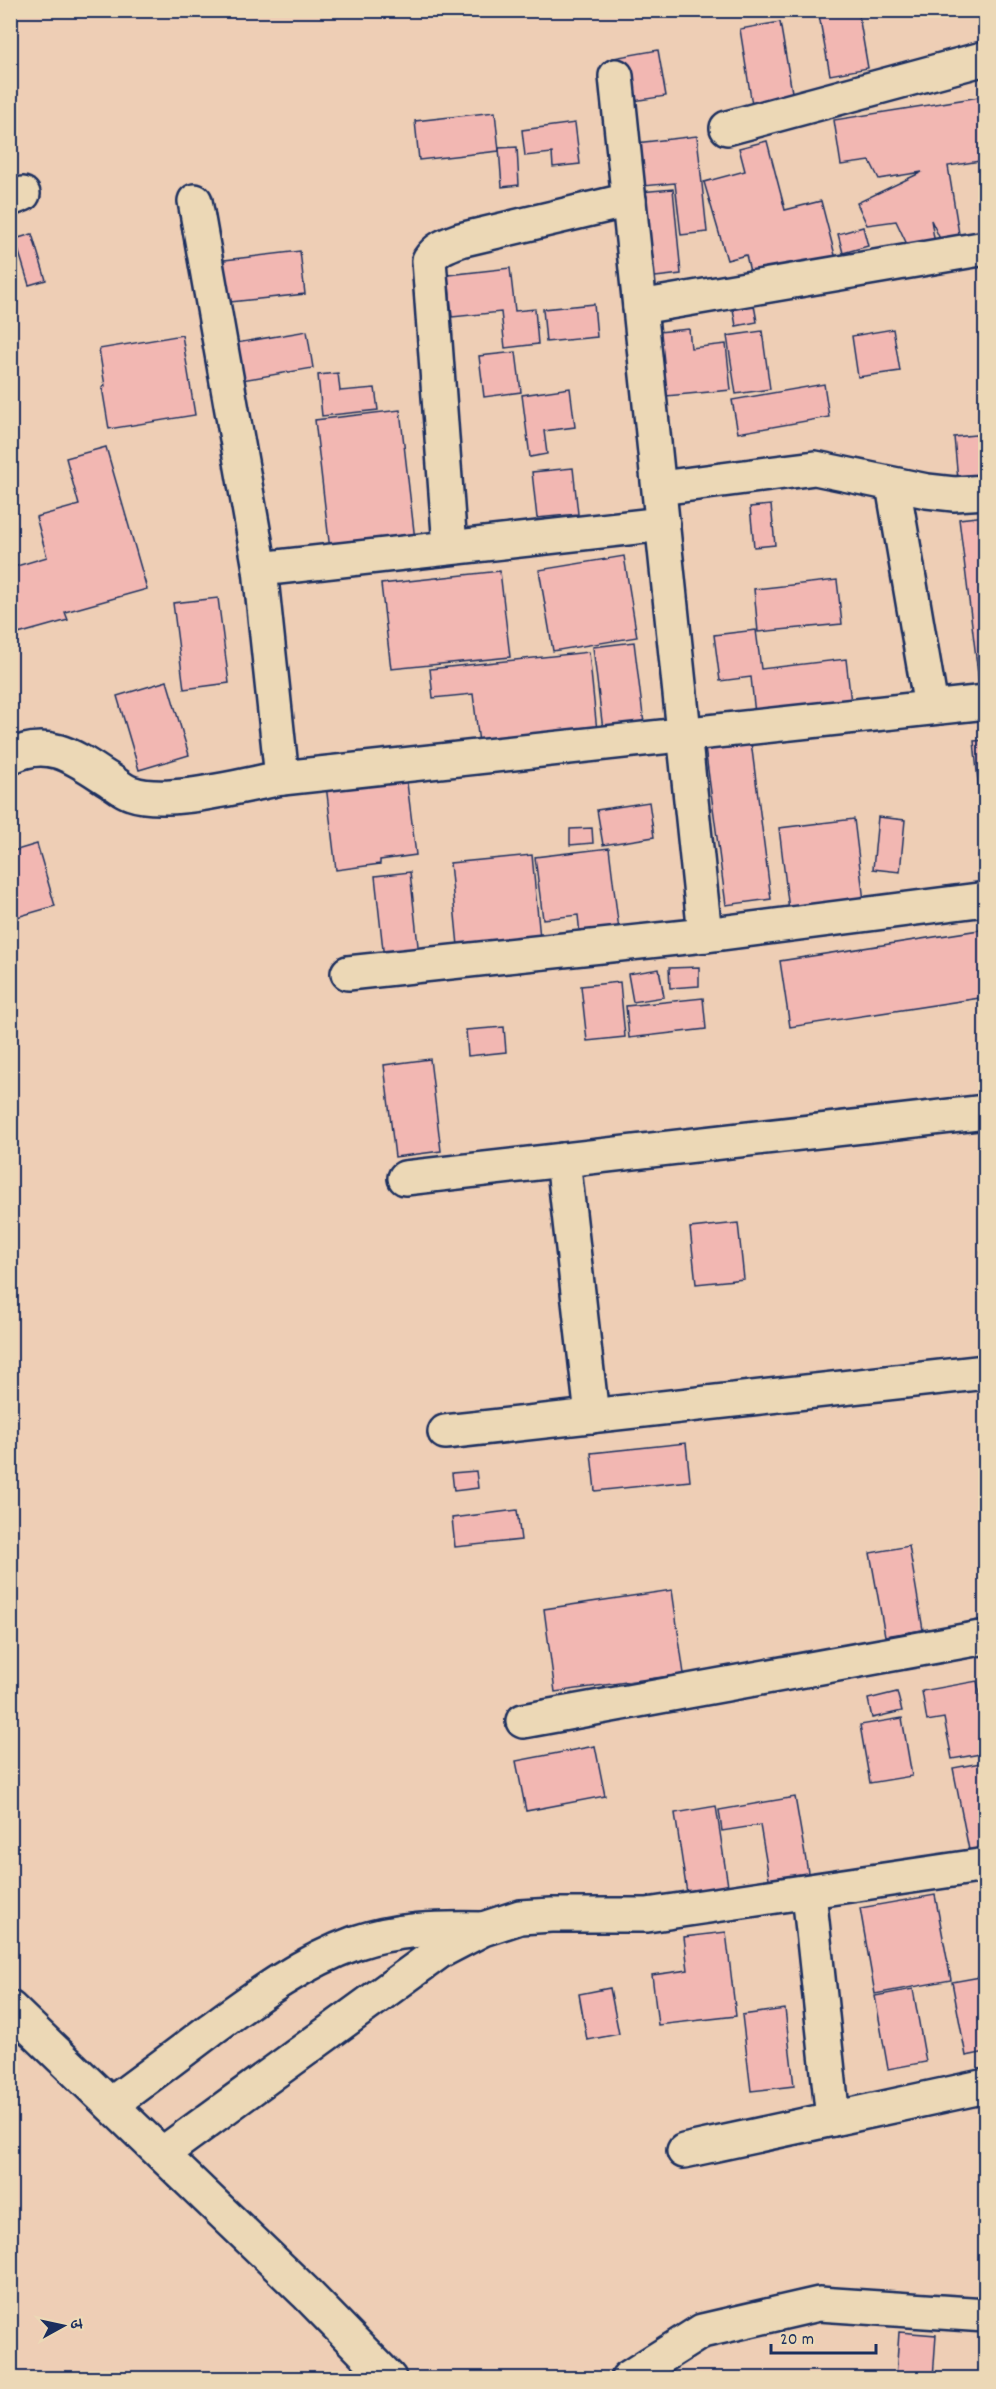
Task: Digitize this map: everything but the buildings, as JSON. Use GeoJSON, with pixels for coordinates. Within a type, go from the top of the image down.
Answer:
{"type":"FeatureCollection","features":[{"type":"Feature","properties":{"kind":"street"},"geometry":{"type":"LineString","coordinates":[[727,128],[986,58]]}},
{"type":"Feature","properties":{"kind":"street"},"geometry":{"type":"LineString","coordinates":[[616,76],[705,935]]}},
{"type":"Feature","properties":{"kind":"street"},"geometry":{"type":"LineString","coordinates":[[450,547],[429,260],[444,246],[460,240],[628,200]]}},
{"type":"Feature","properties":{"kind":"street"},"geometry":{"type":"LineString","coordinates":[[195,201],[260,569],[282,778]]}},
{"type":"Feature","properties":{"kind":"street"},"geometry":{"type":"LineString","coordinates":[[640,307],[986,248]]}},
{"type":"Feature","properties":{"kind":"street"},"geometry":{"type":"LineString","coordinates":[[660,488],[815,468],[893,485],[954,494],[986,492]]}},
{"type":"Feature","properties":{"kind":"street"},"geometry":{"type":"LineString","coordinates":[[893,485],[931,707]]}},
{"type":"Feature","properties":{"kind":"street"},"geometry":{"type":"LineString","coordinates":[[260,569],[663,524]]}},
{"type":"Feature","properties":{"kind":"street"},"geometry":{"type":"LineString","coordinates":[[10,757],[24,750],[49,748],[74,757],[130,793],[156,797],[186,795],[282,778],[986,702]]}},
{"type":"Feature","properties":{"kind":"street"},"geometry":{"type":"LineString","coordinates":[[348,973],[705,935],[986,899]]}},
{"type":"Feature","properties":{"kind":"street"},"geometry":{"type":"LineString","coordinates":[[405,1178],[986,1112]]}},
{"type":"Feature","properties":{"kind":"street"},"geometry":{"type":"LineString","coordinates":[[562,1160],[592,1416]]}},
{"type":"Feature","properties":{"kind":"street"},"geometry":{"type":"LineString","coordinates":[[445,1432],[986,1372]]}},
{"type":"Feature","properties":{"kind":"street"},"geometry":{"type":"LineString","coordinates":[[523,1721],[986,1637]]}},
{"type":"Feature","properties":{"kind":"street"},"geometry":{"type":"LineString","coordinates":[[162,2154],[439,1952],[483,1929],[520,1917],[647,1916],[986,1865]]}},
{"type":"Feature","properties":{"kind":"street"},"geometry":{"type":"LineString","coordinates":[[809,1893],[833,2119]]}},
{"type":"Feature","properties":{"kind":"street"},"geometry":{"type":"LineString","coordinates":[[111,2104],[245,2004],[280,1980],[324,1957],[355,1943],[398,1932],[434,1928],[483,1929]]}},
{"type":"Feature","properties":{"kind":"street"},"geometry":{"type":"LineString","coordinates":[[10,2008],[306,2293],[389,2379]]}},
{"type":"Feature","properties":{"kind":"street"},"geometry":{"type":"LineString","coordinates":[[684,2151],[986,2086]]}},
{"type":"Feature","properties":{"kind":"street"},"geometry":{"type":"LineString","coordinates":[[628,2379],[702,2331],[819,2304],[986,2315]]}}]}
